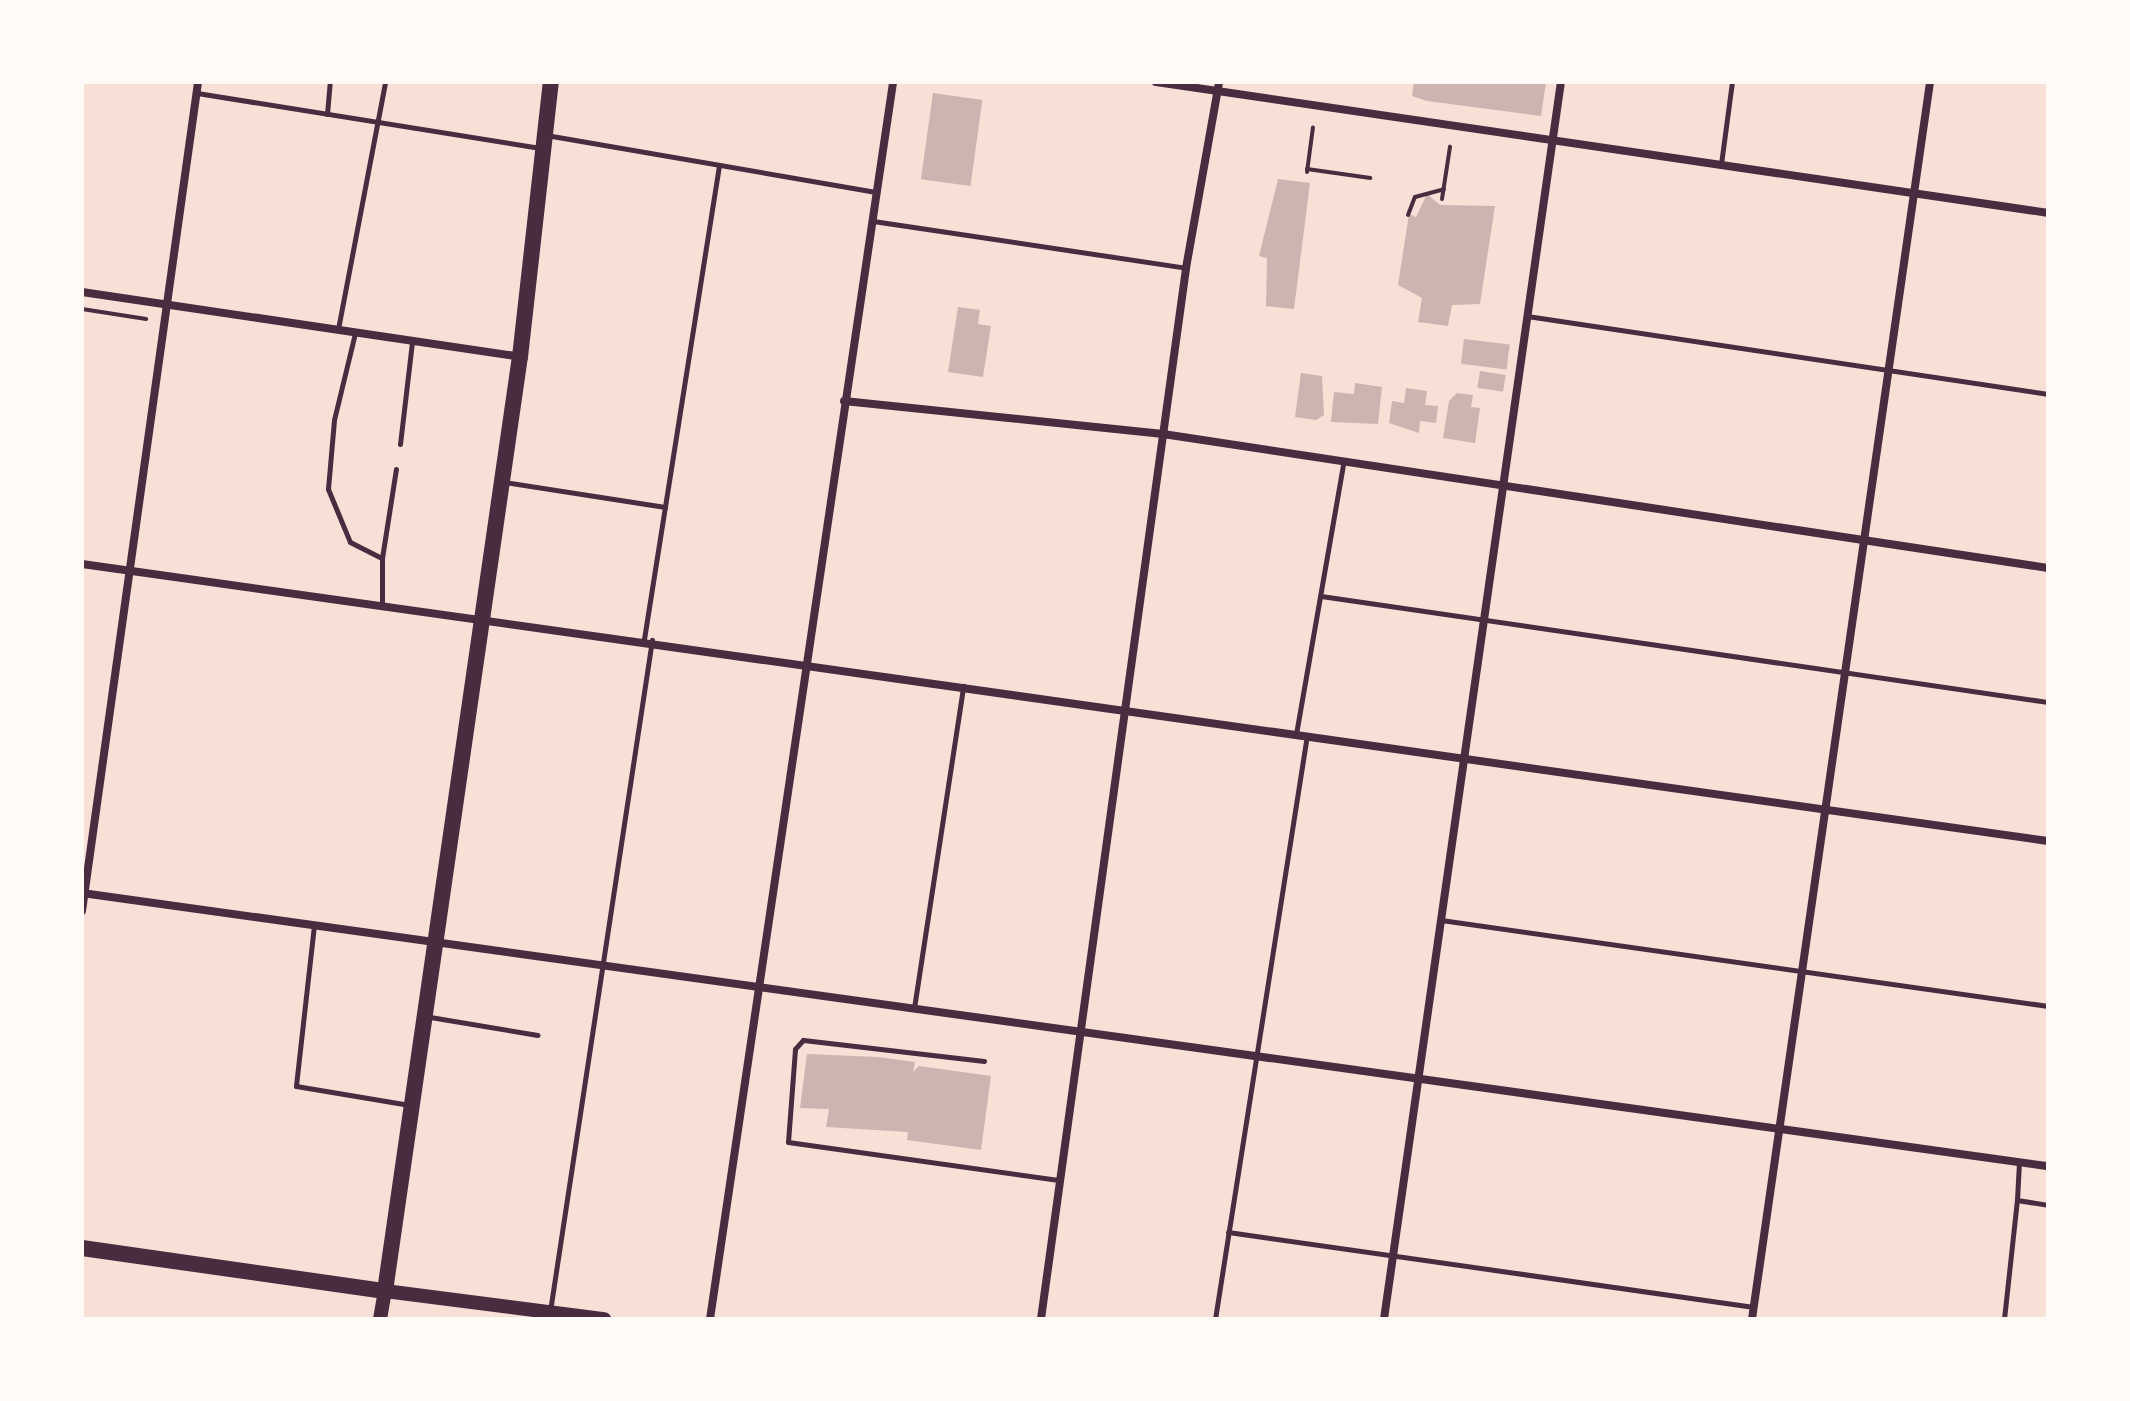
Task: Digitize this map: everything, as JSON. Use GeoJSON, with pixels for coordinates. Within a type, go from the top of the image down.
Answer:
{"type":"FeatureCollection","features":[{"type":"Feature","properties":{"kind":"main road"},"geometry":{"type":"LineString","coordinates":[[380,1319],[431,940],[503,482],[551,82]]}},
{"type":"Feature","properties":{"kind":"main road"},"geometry":{"type":"LineString","coordinates":[[82,1248],[604,1319]]}},
{"type":"Feature","properties":{"kind":"street"},"geometry":{"type":"LineString","coordinates":[[82,911],[164,304],[198,82]]}},
{"type":"Feature","properties":{"kind":"street"},"geometry":{"type":"LineString","coordinates":[[710,1319],[893,82]]}},
{"type":"Feature","properties":{"kind":"street"},"geometry":{"type":"LineString","coordinates":[[1156,82],[2048,213]]}},
{"type":"Feature","properties":{"kind":"street"},"geometry":{"type":"LineString","coordinates":[[1041,1319],[1186,268],[1219,82]]}},
{"type":"Feature","properties":{"kind":"street"},"geometry":{"type":"LineString","coordinates":[[1384,1319],[1561,82]]}},
{"type":"Feature","properties":{"kind":"street"},"geometry":{"type":"LineString","coordinates":[[1752,1319],[1827,811],[1862,542],[1917,192],[1930,82]]}},
{"type":"Feature","properties":{"kind":"street"},"geometry":{"type":"LineString","coordinates":[[82,292],[520,357]]}},
{"type":"Feature","properties":{"kind":"street"},"geometry":{"type":"LineString","coordinates":[[844,401],[1163,434],[2048,568]]}},
{"type":"Feature","properties":{"kind":"street"},"geometry":{"type":"LineString","coordinates":[[82,564],[648,639],[2048,841]]}},
{"type":"Feature","properties":{"kind":"street"},"geometry":{"type":"LineString","coordinates":[[83,893],[2048,1166]]}},
{"type":"Feature","properties":{"kind":"lane"},"geometry":{"type":"LineString","coordinates":[[327,114],[330,82]]}},
{"type":"Feature","properties":{"kind":"lane"},"geometry":{"type":"LineString","coordinates":[[338,330],[385,82]]}},
{"type":"Feature","properties":{"kind":"lane"},"geometry":{"type":"LineString","coordinates":[[1721,164],[1732,82]]}},
{"type":"Feature","properties":{"kind":"lane"},"geometry":{"type":"LineString","coordinates":[[197,93],[378,122],[719,165],[877,192]]}},
{"type":"Feature","properties":{"kind":"lane"},"geometry":{"type":"LineString","coordinates":[[550,1312],[665,507],[719,165]]}},
{"type":"Feature","properties":{"kind":"lane"},"geometry":{"type":"LineString","coordinates":[[872,221],[1186,268]]}},
{"type":"Feature","properties":{"kind":"lane"},"geometry":{"type":"LineString","coordinates":[[1527,316],[2048,394]]}},
{"type":"Feature","properties":{"kind":"lane"},"geometry":{"type":"LineString","coordinates":[[355,332],[334,420],[328,489],[350,542],[382,558]]}},
{"type":"Feature","properties":{"kind":"lane"},"geometry":{"type":"LineString","coordinates":[[400,444],[412,341]]}},
{"type":"Feature","properties":{"kind":"lane"},"geometry":{"type":"LineString","coordinates":[[1296,734],[1344,460]]}},
{"type":"Feature","properties":{"kind":"lane"},"geometry":{"type":"LineString","coordinates":[[382,604],[382,558],[396,469]]}},
{"type":"Feature","properties":{"kind":"lane"},"geometry":{"type":"LineString","coordinates":[[503,482],[665,507]]}},
{"type":"Feature","properties":{"kind":"lane"},"geometry":{"type":"LineString","coordinates":[[1321,596],[2048,702]]}},
{"type":"Feature","properties":{"kind":"lane"},"geometry":{"type":"LineString","coordinates":[[914,1008],[963,685]]}},
{"type":"Feature","properties":{"kind":"lane"},"geometry":{"type":"LineString","coordinates":[[1215,1319],[1307,735]]}},
{"type":"Feature","properties":{"kind":"lane"},"geometry":{"type":"LineString","coordinates":[[1441,920],[1803,975],[2048,1006]]}},
{"type":"Feature","properties":{"kind":"lane"},"geometry":{"type":"LineString","coordinates":[[315,924],[296,1086],[409,1105]]}},
{"type":"Feature","properties":{"kind":"lane"},"geometry":{"type":"LineString","coordinates":[[421,1016],[538,1035]]}},
{"type":"Feature","properties":{"kind":"lane"},"geometry":{"type":"LineString","coordinates":[[984,1061],[803,1040],[795,1049],[788,1142],[1060,1180]]}},
{"type":"Feature","properties":{"kind":"lane"},"geometry":{"type":"LineString","coordinates":[[2004,1319],[2019,1162]]}},
{"type":"Feature","properties":{"kind":"lane"},"geometry":{"type":"LineString","coordinates":[[2017,1200],[2048,1205]]}},
{"type":"Feature","properties":{"kind":"lane"},"geometry":{"type":"LineString","coordinates":[[1228,1232],[1754,1307]]}},
{"type":"Feature","properties":{"kind":"path"},"geometry":{"type":"LineString","coordinates":[[1313,127],[1307,170],[1370,178]]}},
{"type":"Feature","properties":{"kind":"path"},"geometry":{"type":"LineString","coordinates":[[1442,199],[1450,147]]}},
{"type":"Feature","properties":{"kind":"path"},"geometry":{"type":"LineString","coordinates":[[1408,215],[1415,197],[1444,189]]}},
{"type":"Feature","properties":{"kind":"path"},"geometry":{"type":"LineString","coordinates":[[82,309],[146,319]]}},
{"type":"Feature","properties":{"kind":"building"},"geometry":{"type":"Polygon","coordinates":[[[1414,82],[1546,82],[1541,116],[1427,101],[1412,96],[1414,82]]]}},
{"type":"Feature","properties":{"kind":"building"},"geometry":{"type":"Polygon","coordinates":[[[933,93],[983,100],[970,186],[921,179],[933,93]]]}},
{"type":"Feature","properties":{"kind":"building"},"geometry":{"type":"Polygon","coordinates":[[[1278,179],[1310,183],[1294,309],[1266,306],[1267,258],[1259,256],[1278,179]]]}},
{"type":"Feature","properties":{"kind":"building"},"geometry":{"type":"Polygon","coordinates":[[[1427,194],[1440,205],[1495,206],[1480,304],[1452,305],[1448,326],[1418,322],[1422,298],[1398,285],[1409,214],[1416,217],[1427,194]]]}},
{"type":"Feature","properties":{"kind":"building"},"geometry":{"type":"Polygon","coordinates":[[[958,307],[980,310],[978,324],[991,326],[983,377],[948,372],[958,307]]]}},
{"type":"Feature","properties":{"kind":"building"},"geometry":{"type":"Polygon","coordinates":[[[1464,339],[1510,345],[1507,369],[1461,364],[1464,339]]]}},
{"type":"Feature","properties":{"kind":"building"},"geometry":{"type":"Polygon","coordinates":[[[1480,371],[1506,375],[1503,392],[1477,388],[1480,371]]]}},
{"type":"Feature","properties":{"kind":"building"},"geometry":{"type":"Polygon","coordinates":[[[1301,373],[1322,376],[1324,415],[1316,420],[1295,417],[1301,373]]]}},
{"type":"Feature","properties":{"kind":"building"},"geometry":{"type":"Polygon","coordinates":[[[1355,383],[1382,387],[1378,424],[1331,422],[1334,392],[1354,394],[1355,383]]]}},
{"type":"Feature","properties":{"kind":"building"},"geometry":{"type":"Polygon","coordinates":[[[1406,388],[1427,391],[1425,405],[1438,406],[1436,423],[1420,421],[1419,433],[1389,423],[1392,401],[1404,403],[1406,388]]]}},
{"type":"Feature","properties":{"kind":"building"},"geometry":{"type":"Polygon","coordinates":[[[1457,393],[1473,395],[1471,407],[1480,408],[1475,443],[1443,438],[1449,401],[1457,393]]]}},
{"type":"Feature","properties":{"kind":"building"},"geometry":{"type":"Polygon","coordinates":[[[807,1054],[878,1057],[915,1062],[913,1072],[919,1066],[991,1076],[981,1150],[907,1140],[908,1132],[826,1127],[829,1109],[800,1108],[807,1054]]]}}]}
